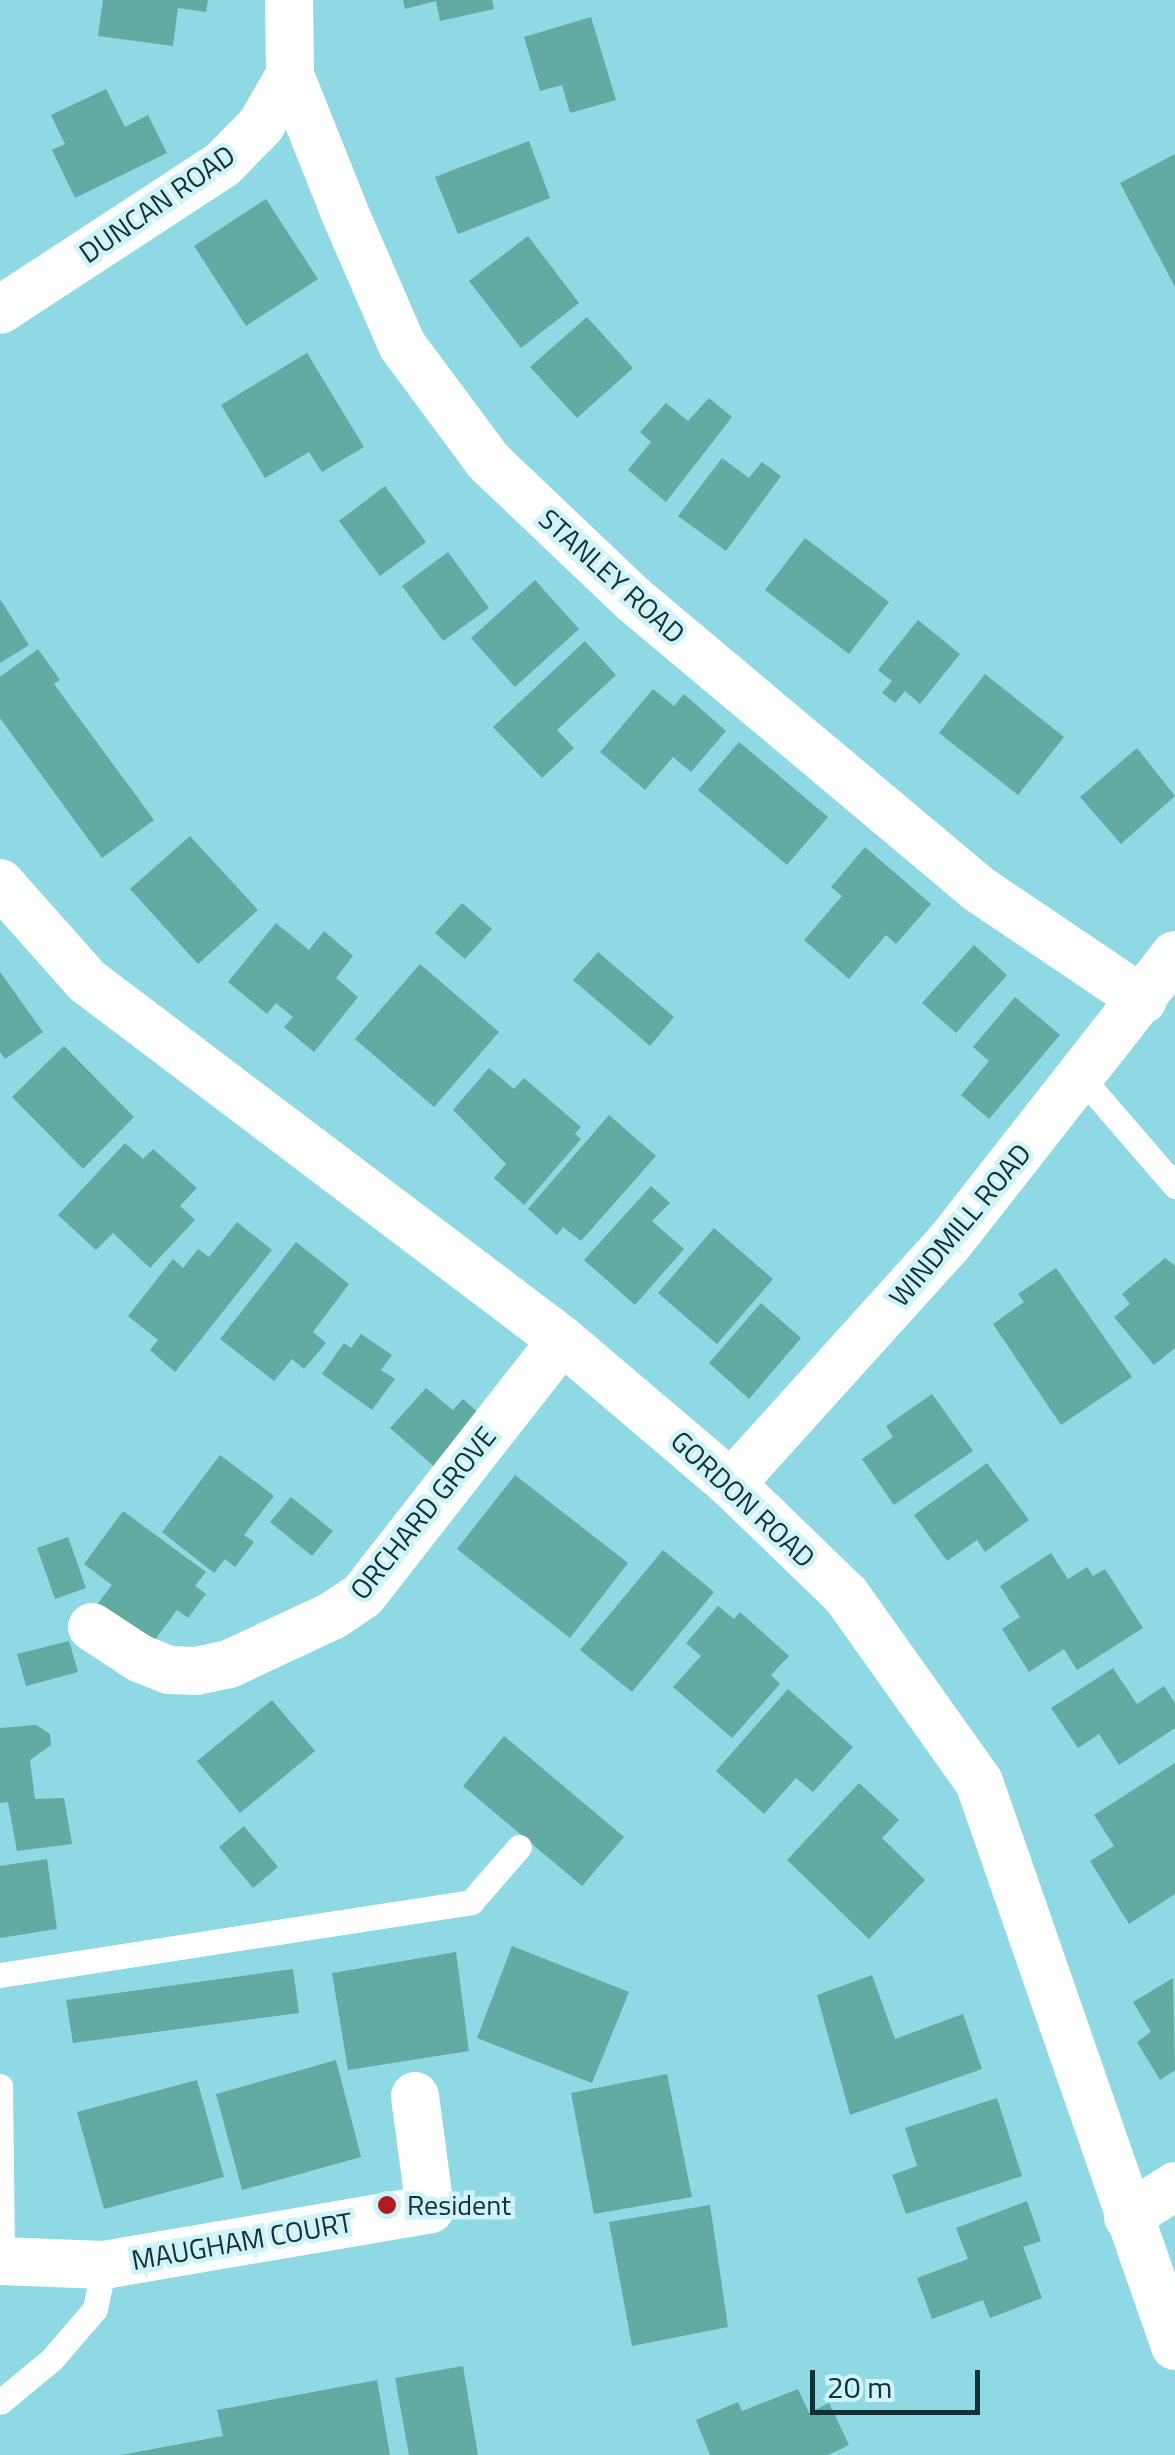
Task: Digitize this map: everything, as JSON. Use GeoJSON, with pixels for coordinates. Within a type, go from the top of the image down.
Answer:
{"type":"FeatureCollection","features":[{"type":"Feature","properties":{"kind":"street","name":"STANLEY ROAD"},"geometry":{"type":"LineString","coordinates":[[290,0],[290,75],[402,344],[488,462],[633,599],[977,888],[1143,1000]]}},
{"type":"Feature","properties":{"kind":"street","name":"DUNCAN ROAD"},"geometry":{"type":"LineString","coordinates":[[0,310],[222,165],[261,125],[290,75]]}},
{"type":"Feature","properties":{"kind":"street","name":"GORDON ROAD"},"geometry":{"type":"LineString","coordinates":[[0,884],[87,981],[562,1340],[731,1484],[846,1595],[979,1782],[1175,2346]]}},
{"type":"Feature","properties":{"kind":"street","name":"WINDMILL ROAD"},"geometry":{"type":"LineString","coordinates":[[731,1484],[949,1243],[1143,1000],[1175,954]]}},
{"type":"Feature","properties":{"kind":"street","name":"ORCHARD GROVE"},"geometry":{"type":"LineString","coordinates":[[92,1627],[139,1658],[169,1670],[196,1670],[229,1664],[332,1616],[362,1595],[562,1340]]}},
{"type":"Feature","properties":{"kind":"street","name":"MAUGHAM COURT"},"geometry":{"type":"LineString","coordinates":[[1,2261],[104,2265],[430,2208],[415,2096]]}},
{"type":"Feature","properties":{"kind":"street"},"geometry":{"type":"LineString","coordinates":[[1128,2217],[1175,2186]]}},
{"type":"Feature","properties":{"kind":"lane"},"geometry":{"type":"LineString","coordinates":[[1081,1077],[1175,1186]]}},
{"type":"Feature","properties":{"kind":"lane"},"geometry":{"type":"LineString","coordinates":[[0,1975],[470,1902],[519,1846]]}},
{"type":"Feature","properties":{"kind":"lane"},"geometry":{"type":"LineString","coordinates":[[0,2086],[1,2261]]}},
{"type":"Feature","properties":{"kind":"lane"},"geometry":{"type":"LineString","coordinates":[[0,2402],[52,2359],[94,2309],[104,2265]]}},
{"type":"Feature","properties":{"kind":"building"},"geometry":{"type":"Polygon","coordinates":[[[103,0],[208,0],[206,12],[178,8],[173,46],[98,36],[103,0]]]}},
{"type":"Feature","properties":{"kind":"building"},"geometry":{"type":"Polygon","coordinates":[[[403,0],[492,0],[494,9],[440,21],[436,1],[405,9],[403,0]]]}},
{"type":"Feature","properties":{"kind":"building"},"geometry":{"type":"Polygon","coordinates":[[[591,17],[616,100],[570,113],[562,85],[540,91],[524,37],[591,17]]]}},
{"type":"Feature","properties":{"kind":"building"},"geometry":{"type":"Polygon","coordinates":[[[106,89],[125,127],[148,115],[167,153],[75,198],[52,150],[65,144],[51,115],[106,89]]]}},
{"type":"Feature","properties":{"kind":"building"},"geometry":{"type":"Polygon","coordinates":[[[529,141],[550,198],[458,234],[435,177],[529,141]]]}},
{"type":"Feature","properties":{"kind":"building"},"geometry":{"type":"Polygon","coordinates":[[[1175,154],[1175,287],[1120,183],[1175,154]]]}},
{"type":"Feature","properties":{"kind":"building"},"geometry":{"type":"Polygon","coordinates":[[[266,199],[318,279],[246,326],[194,246],[266,199]]]}},
{"type":"Feature","properties":{"kind":"building"},"geometry":{"type":"Polygon","coordinates":[[[528,236],[579,303],[521,348],[469,281],[528,236]]]}},
{"type":"Feature","properties":{"kind":"building"},"geometry":{"type":"Polygon","coordinates":[[[587,317],[633,368],[577,418],[530,367],[587,317]]]}},
{"type":"Feature","properties":{"kind":"building"},"geometry":{"type":"Polygon","coordinates":[[[307,353],[364,447],[322,472],[309,452],[265,478],[221,405],[307,353]]]}},
{"type":"Feature","properties":{"kind":"building"},"geometry":{"type":"Polygon","coordinates":[[[709,398],[732,417],[666,502],[628,470],[651,442],[640,432],[666,403],[688,421],[709,398]]]}},
{"type":"Feature","properties":{"kind":"building"},"geometry":{"type":"Polygon","coordinates":[[[722,458],[749,478],[762,462],[781,476],[726,551],[678,516],[722,458]]]}},
{"type":"Feature","properties":{"kind":"building"},"geometry":{"type":"Polygon","coordinates":[[[385,486],[426,542],[380,576],[339,521],[385,486]]]}},
{"type":"Feature","properties":{"kind":"building"},"geometry":{"type":"Polygon","coordinates":[[[805,538],[889,602],[849,654],[765,590],[805,538]]]}},
{"type":"Feature","properties":{"kind":"building"},"geometry":{"type":"Polygon","coordinates":[[[448,552],[489,608],[443,641],[402,586],[448,552]]]}},
{"type":"Feature","properties":{"kind":"building"},"geometry":{"type":"Polygon","coordinates":[[[535,580],[579,629],[515,687],[471,638],[535,580]]]}},
{"type":"Feature","properties":{"kind":"building"},"geometry":{"type":"Polygon","coordinates":[[[0,599],[29,645],[0,663],[0,599]]]}},
{"type":"Feature","properties":{"kind":"building"},"geometry":{"type":"Polygon","coordinates":[[[918,620],[960,654],[920,704],[905,691],[895,703],[882,693],[892,681],[878,670],[918,620]]]}},
{"type":"Feature","properties":{"kind":"building"},"geometry":{"type":"Polygon","coordinates":[[[585,641],[616,675],[557,730],[574,748],[542,778],[493,727],[585,641]]]}},
{"type":"Feature","properties":{"kind":"building"},"geometry":{"type":"Polygon","coordinates":[[[38,649],[60,680],[54,684],[154,820],[102,858],[0,718],[0,677],[38,649]]]}},
{"type":"Feature","properties":{"kind":"building"},"geometry":{"type":"Polygon","coordinates":[[[985,674],[1064,737],[1018,795],[939,733],[985,674]]]}},
{"type":"Feature","properties":{"kind":"building"},"geometry":{"type":"Polygon","coordinates":[[[653,689],[674,706],[684,694],[726,731],[691,772],[673,757],[645,790],[600,752],[653,689]]]}},
{"type":"Feature","properties":{"kind":"building"},"geometry":{"type":"Polygon","coordinates":[[[739,742],[828,817],[787,865],[698,790],[739,742]]]}},
{"type":"Feature","properties":{"kind":"building"},"geometry":{"type":"Polygon","coordinates":[[[1137,748],[1175,796],[1121,844],[1080,797],[1137,748]]]}},
{"type":"Feature","properties":{"kind":"building"},"geometry":{"type":"Polygon","coordinates":[[[190,836],[258,910],[198,964],[130,889],[190,836]]]}},
{"type":"Feature","properties":{"kind":"building"},"geometry":{"type":"Polygon","coordinates":[[[865,847],[931,904],[896,944],[886,935],[849,979],[804,940],[842,896],[831,887],[865,847]]]}},
{"type":"Feature","properties":{"kind":"building"},"geometry":{"type":"Polygon","coordinates":[[[462,903],[492,929],[465,959],[435,933],[462,903]]]}},
{"type":"Feature","properties":{"kind":"building"},"geometry":{"type":"Polygon","coordinates":[[[276,923],[309,950],[324,931],[353,956],[336,978],[358,997],[314,1052],[284,1027],[293,1017],[276,1003],[267,1014],[228,982],[276,923]]]}},
{"type":"Feature","properties":{"kind":"building"},"geometry":{"type":"Polygon","coordinates":[[[974,945],[1007,975],[956,1033],[922,1003],[974,945]]]}},
{"type":"Feature","properties":{"kind":"building"},"geometry":{"type":"Polygon","coordinates":[[[598,952],[674,1017],[650,1046],[573,980],[598,952]]]}},
{"type":"Feature","properties":{"kind":"building"},"geometry":{"type":"Polygon","coordinates":[[[420,964],[499,1032],[434,1107],[355,1039],[420,964]]]}},
{"type":"Feature","properties":{"kind":"building"},"geometry":{"type":"Polygon","coordinates":[[[0,972],[43,1032],[5,1059],[0,1052],[0,972]]]}},
{"type":"Feature","properties":{"kind":"building"},"geometry":{"type":"Polygon","coordinates":[[[1015,997],[1060,1035],[989,1119],[961,1095],[989,1061],[973,1047],[1015,997]]]}},
{"type":"Feature","properties":{"kind":"building"},"geometry":{"type":"Polygon","coordinates":[[[64,1046],[134,1117],[83,1169],[12,1097],[64,1046]]]}},
{"type":"Feature","properties":{"kind":"building"},"geometry":{"type":"Polygon","coordinates":[[[489,1068],[514,1089],[524,1078],[581,1127],[575,1134],[581,1139],[524,1205],[494,1178],[506,1164],[453,1110],[489,1068]]]}},
{"type":"Feature","properties":{"kind":"building"},"geometry":{"type":"Polygon","coordinates":[[[609,1115],[656,1156],[581,1241],[563,1227],[557,1235],[528,1209],[609,1115]]]}},
{"type":"Feature","properties":{"kind":"building"},"geometry":{"type":"Polygon","coordinates":[[[125,1143],[143,1159],[153,1149],[197,1188],[180,1206],[195,1220],[150,1268],[113,1233],[96,1250],[58,1215],[125,1143]]]}},
{"type":"Feature","properties":{"kind":"building"},"geometry":{"type":"Polygon","coordinates":[[[651,1186],[670,1203],[652,1221],[684,1249],[635,1305],[584,1260],[651,1186]]]}},
{"type":"Feature","properties":{"kind":"building"},"geometry":{"type":"Polygon","coordinates":[[[237,1222],[272,1250],[175,1372],[150,1350],[158,1340],[128,1316],[173,1259],[183,1268],[198,1249],[209,1257],[237,1222]]]}},
{"type":"Feature","properties":{"kind":"building"},"geometry":{"type":"Polygon","coordinates":[[[714,1228],[773,1279],[717,1344],[658,1293],[714,1228]]]}},
{"type":"Feature","properties":{"kind":"building"},"geometry":{"type":"Polygon","coordinates":[[[296,1242],[349,1284],[313,1332],[326,1343],[304,1369],[292,1359],[274,1381],[220,1339],[296,1242]]]}},
{"type":"Feature","properties":{"kind":"building"},"geometry":{"type":"Polygon","coordinates":[[[1165,1258],[1175,1266],[1175,1348],[1154,1365],[1114,1317],[1130,1304],[1122,1294],[1165,1258]]]}},
{"type":"Feature","properties":{"kind":"building"},"geometry":{"type":"Polygon","coordinates":[[[1056,1268],[1132,1377],[1061,1425],[993,1324],[1024,1302],[1018,1294],[1056,1268]]]}},
{"type":"Feature","properties":{"kind":"building"},"geometry":{"type":"Polygon","coordinates":[[[761,1303],[801,1338],[749,1399],[709,1363],[761,1303]]]}},
{"type":"Feature","properties":{"kind":"building"},"geometry":{"type":"Polygon","coordinates":[[[361,1334],[392,1355],[381,1370],[395,1379],[372,1410],[322,1374],[344,1343],[351,1348],[361,1334]]]}},
{"type":"Feature","properties":{"kind":"building"},"geometry":{"type":"Polygon","coordinates":[[[426,1388],[453,1410],[463,1399],[491,1424],[445,1476],[390,1428],[426,1388]]]}},
{"type":"Feature","properties":{"kind":"building"},"geometry":{"type":"Polygon","coordinates":[[[932,1394],[973,1451],[894,1505],[862,1459],[893,1437],[886,1426],[932,1394]]]}},
{"type":"Feature","properties":{"kind":"building"},"geometry":{"type":"Polygon","coordinates":[[[220,1455],[274,1496],[244,1535],[254,1542],[235,1567],[225,1559],[214,1573],[162,1532],[220,1455]]]}},
{"type":"Feature","properties":{"kind":"building"},"geometry":{"type":"Polygon","coordinates":[[[987,1463],[1029,1520],[985,1552],[977,1540],[947,1561],[914,1515],[987,1463]]]}},
{"type":"Feature","properties":{"kind":"building"},"geometry":{"type":"Polygon","coordinates":[[[515,1475],[628,1563],[570,1638],[457,1549],[515,1475]]]}},
{"type":"Feature","properties":{"kind":"building"},"geometry":{"type":"Polygon","coordinates":[[[291,1497],[333,1531],[312,1556],[270,1522],[291,1497]]]}},
{"type":"Feature","properties":{"kind":"building"},"geometry":{"type":"Polygon","coordinates":[[[123,1511],[206,1572],[195,1586],[206,1594],[188,1618],[177,1610],[148,1649],[93,1610],[112,1585],[84,1564],[123,1511]]]}},
{"type":"Feature","properties":{"kind":"building"},"geometry":{"type":"Polygon","coordinates":[[[68,1537],[86,1588],[55,1599],[37,1548],[68,1537]]]}},
{"type":"Feature","properties":{"kind":"building"},"geometry":{"type":"Polygon","coordinates":[[[663,1550],[714,1592],[632,1692],[580,1650],[663,1550]]]}},
{"type":"Feature","properties":{"kind":"building"},"geometry":{"type":"Polygon","coordinates":[[[1051,1553],[1068,1579],[1087,1567],[1093,1576],[1105,1569],[1143,1628],[1077,1670],[1064,1649],[1029,1672],[1002,1629],[1020,1617],[1000,1586],[1051,1553]]]}},
{"type":"Feature","properties":{"kind":"building"},"geometry":{"type":"Polygon","coordinates":[[[718,1606],[734,1619],[740,1612],[789,1656],[771,1675],[780,1684],[732,1738],[673,1687],[701,1656],[686,1643],[718,1606]]]}},
{"type":"Feature","properties":{"kind":"building"},"geometry":{"type":"Polygon","coordinates":[[[69,1641],[78,1672],[26,1686],[17,1654],[69,1641]]]}},
{"type":"Feature","properties":{"kind":"building"},"geometry":{"type":"Polygon","coordinates":[[[1113,1668],[1137,1704],[1164,1686],[1175,1703],[1175,1728],[1119,1765],[1099,1734],[1078,1748],[1051,1708],[1113,1668]]]}},
{"type":"Feature","properties":{"kind":"building"},"geometry":{"type":"Polygon","coordinates":[[[788,1689],[853,1747],[813,1792],[796,1778],[764,1814],[716,1771],[788,1689]]]}},
{"type":"Feature","properties":{"kind":"building"},"geometry":{"type":"Polygon","coordinates":[[[272,1700],[315,1751],[240,1813],[197,1761],[272,1700]]]}},
{"type":"Feature","properties":{"kind":"building"},"geometry":{"type":"Polygon","coordinates":[[[36,1725],[50,1734],[51,1745],[30,1760],[35,1799],[64,1798],[72,1844],[17,1851],[8,1802],[0,1803],[0,1728],[36,1725]]]}},
{"type":"Feature","properties":{"kind":"building"},"geometry":{"type":"Polygon","coordinates":[[[504,1736],[624,1837],[582,1886],[463,1786],[504,1736]]]}},
{"type":"Feature","properties":{"kind":"building"},"geometry":{"type":"Polygon","coordinates":[[[1175,1763],[1175,1894],[1129,1924],[1090,1861],[1114,1846],[1094,1815],[1175,1763]]]}},
{"type":"Feature","properties":{"kind":"building"},"geometry":{"type":"Polygon","coordinates":[[[859,1783],[899,1820],[882,1838],[925,1880],[869,1939],[787,1860],[859,1783]]]}},
{"type":"Feature","properties":{"kind":"building"},"geometry":{"type":"Polygon","coordinates":[[[244,1826],[278,1867],[253,1888],[219,1847],[244,1826]]]}},
{"type":"Feature","properties":{"kind":"building"},"geometry":{"type":"Polygon","coordinates":[[[47,1859],[57,1929],[0,1938],[0,1866],[47,1859]]]}},
{"type":"Feature","properties":{"kind":"building"},"geometry":{"type":"Polygon","coordinates":[[[512,1946],[629,1992],[592,2083],[477,2038],[512,1946]]]}},
{"type":"Feature","properties":{"kind":"building"},"geometry":{"type":"Polygon","coordinates":[[[456,1952],[469,2051],[348,2070],[332,1973],[456,1952]]]}},
{"type":"Feature","properties":{"kind":"building"},"geometry":{"type":"Polygon","coordinates":[[[293,1969],[299,2013],[73,2043],[66,2000],[293,1969]]]}},
{"type":"Feature","properties":{"kind":"building"},"geometry":{"type":"Polygon","coordinates":[[[872,1975],[895,2039],[963,2014],[982,2069],[850,2115],[817,1995],[872,1975]]]}},
{"type":"Feature","properties":{"kind":"building"},"geometry":{"type":"Polygon","coordinates":[[[1173,1978],[1175,2070],[1160,2080],[1137,2042],[1151,2032],[1133,2002],[1173,1978]]]}},
{"type":"Feature","properties":{"kind":"building"},"geometry":{"type":"Polygon","coordinates":[[[336,2060],[361,2157],[242,2190],[216,2094],[336,2060]]]}},
{"type":"Feature","properties":{"kind":"building"},"geometry":{"type":"Polygon","coordinates":[[[667,2074],[692,2197],[594,2214],[571,2093],[667,2074]]]}},
{"type":"Feature","properties":{"kind":"building"},"geometry":{"type":"Polygon","coordinates":[[[197,2080],[224,2177],[104,2209],[77,2112],[197,2080]]]}},
{"type":"Feature","properties":{"kind":"building"},"geometry":{"type":"Polygon","coordinates":[[[997,2098],[1022,2176],[906,2214],[892,2175],[917,2166],[905,2128],[997,2098]]]}},
{"type":"Feature","properties":{"kind":"building"},"geometry":{"type":"Polygon","coordinates":[[[1027,2201],[1041,2241],[1023,2247],[1042,2298],[990,2318],[983,2300],[932,2319],[917,2278],[968,2259],[956,2228],[1027,2201]]]}},
{"type":"Feature","properties":{"kind":"building"},"geometry":{"type":"Polygon","coordinates":[[[710,2205],[728,2327],[632,2346],[609,2222],[710,2205]]]}},
{"type":"Feature","properties":{"kind":"building"},"geometry":{"type":"Polygon","coordinates":[[[463,2366],[478,2455],[409,2455],[395,2378],[463,2366]]]}},
{"type":"Feature","properties":{"kind":"building"},"geometry":{"type":"Polygon","coordinates":[[[377,2380],[390,2455],[121,2455],[223,2436],[217,2410],[377,2380]]]}},
{"type":"Feature","properties":{"kind":"building"},"geometry":{"type":"Polygon","coordinates":[[[798,2389],[809,2413],[829,2403],[849,2445],[828,2455],[710,2455],[696,2420],[738,2402],[742,2411],[798,2389]]]}},
{"type":"Feature","properties":{"kind":"place","name":"Resident"},"geometry":{"type":"Point","coordinates":[387,2205]}}]}
